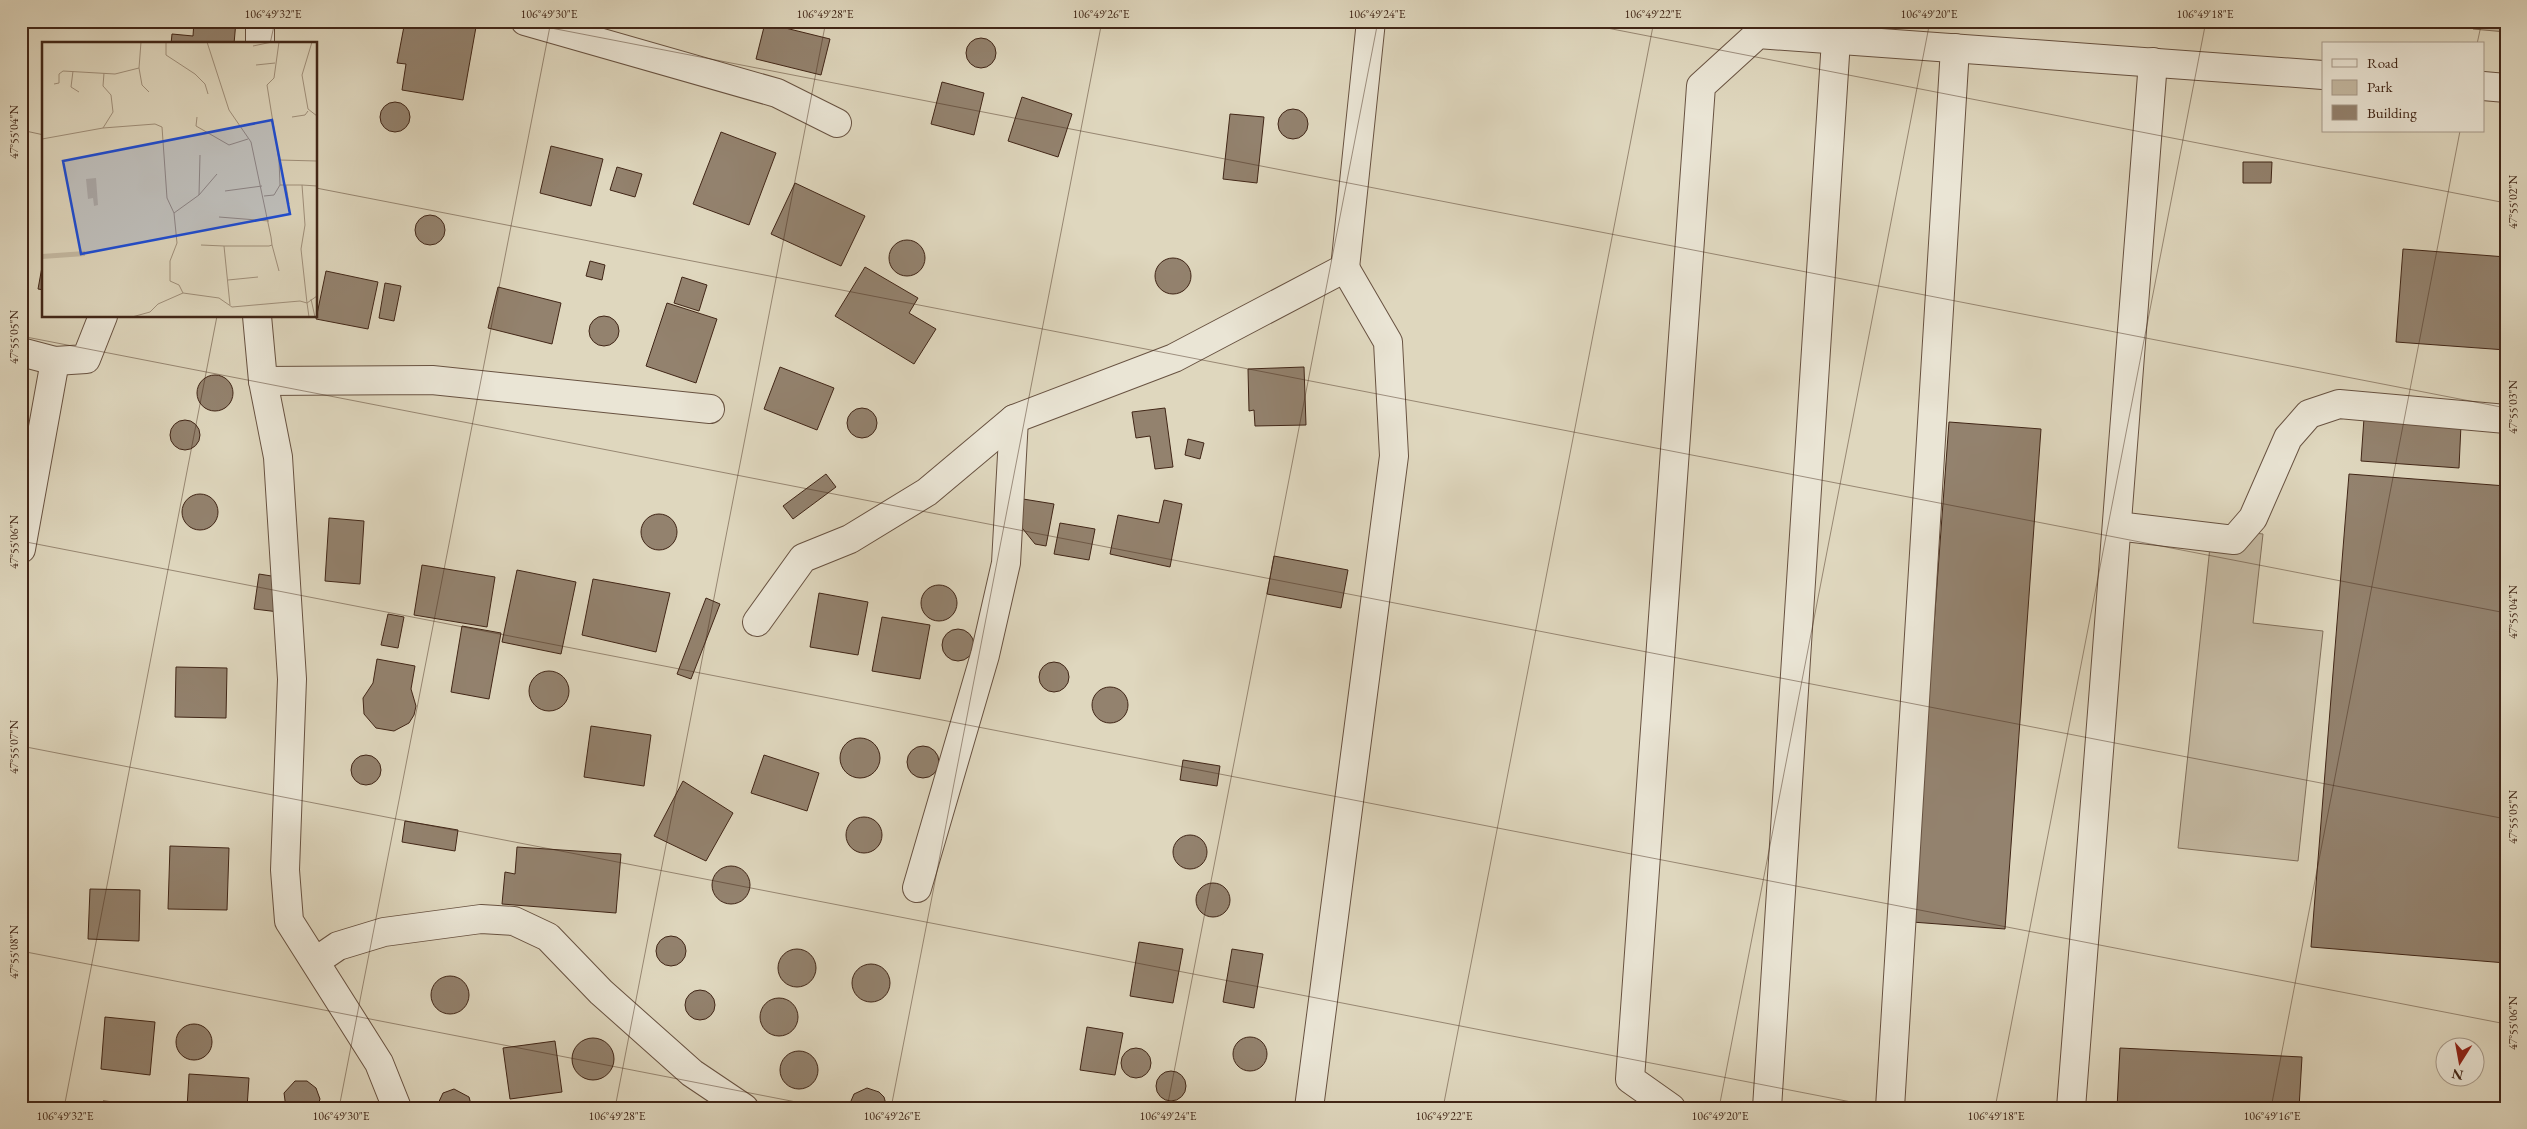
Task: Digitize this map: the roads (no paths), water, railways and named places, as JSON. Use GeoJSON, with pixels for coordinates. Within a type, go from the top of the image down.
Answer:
{"type":"FeatureCollection","features":[{"type":"Feature","properties":{"kind":"street"},"geometry":{"type":"LineString","coordinates":[[260,21],[260,42]]}},
{"type":"Feature","properties":{"kind":"street"},"geometry":{"type":"LineString","coordinates":[[525,21],[777,94],[837,123]]}},
{"type":"Feature","properties":{"kind":"street"},"geometry":{"type":"LineString","coordinates":[[1309,1108],[1394,456],[1388,342],[1345,268],[1371,21]]}},
{"type":"Feature","properties":{"kind":"street"},"geometry":{"type":"LineString","coordinates":[[1671,1108],[1630,1079],[1702,86],[1758,34],[2322,75]]}},
{"type":"Feature","properties":{"kind":"street"},"geometry":{"type":"LineString","coordinates":[[1766,1108],[1836,40]]}},
{"type":"Feature","properties":{"kind":"street"},"geometry":{"type":"LineString","coordinates":[[1890,1108],[1955,48]]}},
{"type":"Feature","properties":{"kind":"street"},"geometry":{"type":"LineString","coordinates":[[2071,1108],[2153,62]]}},
{"type":"Feature","properties":{"kind":"street"},"geometry":{"type":"LineString","coordinates":[[2484,86],[2506,88]]}},
{"type":"Feature","properties":{"kind":"street"},"geometry":{"type":"LineString","coordinates":[[757,622],[803,558],[850,539],[927,492],[1014,419],[1174,358],[1345,268]]}},
{"type":"Feature","properties":{"kind":"street"},"geometry":{"type":"LineString","coordinates":[[21,352],[56,361],[86,359],[102,318]]}},
{"type":"Feature","properties":{"kind":"street"},"geometry":{"type":"LineString","coordinates":[[257,318],[263,382],[278,457],[292,679],[285,870],[289,921],[316,960],[379,1063],[397,1108]]}},
{"type":"Feature","properties":{"kind":"street"},"geometry":{"type":"LineString","coordinates":[[21,549],[56,361]]}},
{"type":"Feature","properties":{"kind":"street"},"geometry":{"type":"LineString","coordinates":[[263,382],[432,380],[710,409]]}},
{"type":"Feature","properties":{"kind":"street"},"geometry":{"type":"LineString","coordinates":[[2117,526],[2234,540],[2253,518],[2288,438],[2309,414],[2338,404],[2506,419]]}},
{"type":"Feature","properties":{"kind":"street"},"geometry":{"type":"LineString","coordinates":[[917,888],[985,655],[1006,563],[1014,419]]}},
{"type":"Feature","properties":{"kind":"street"},"geometry":{"type":"LineString","coordinates":[[316,960],[338,946],[384,932],[481,919],[514,921],[548,937],[601,992],[692,1073],[744,1108]]}}]}
